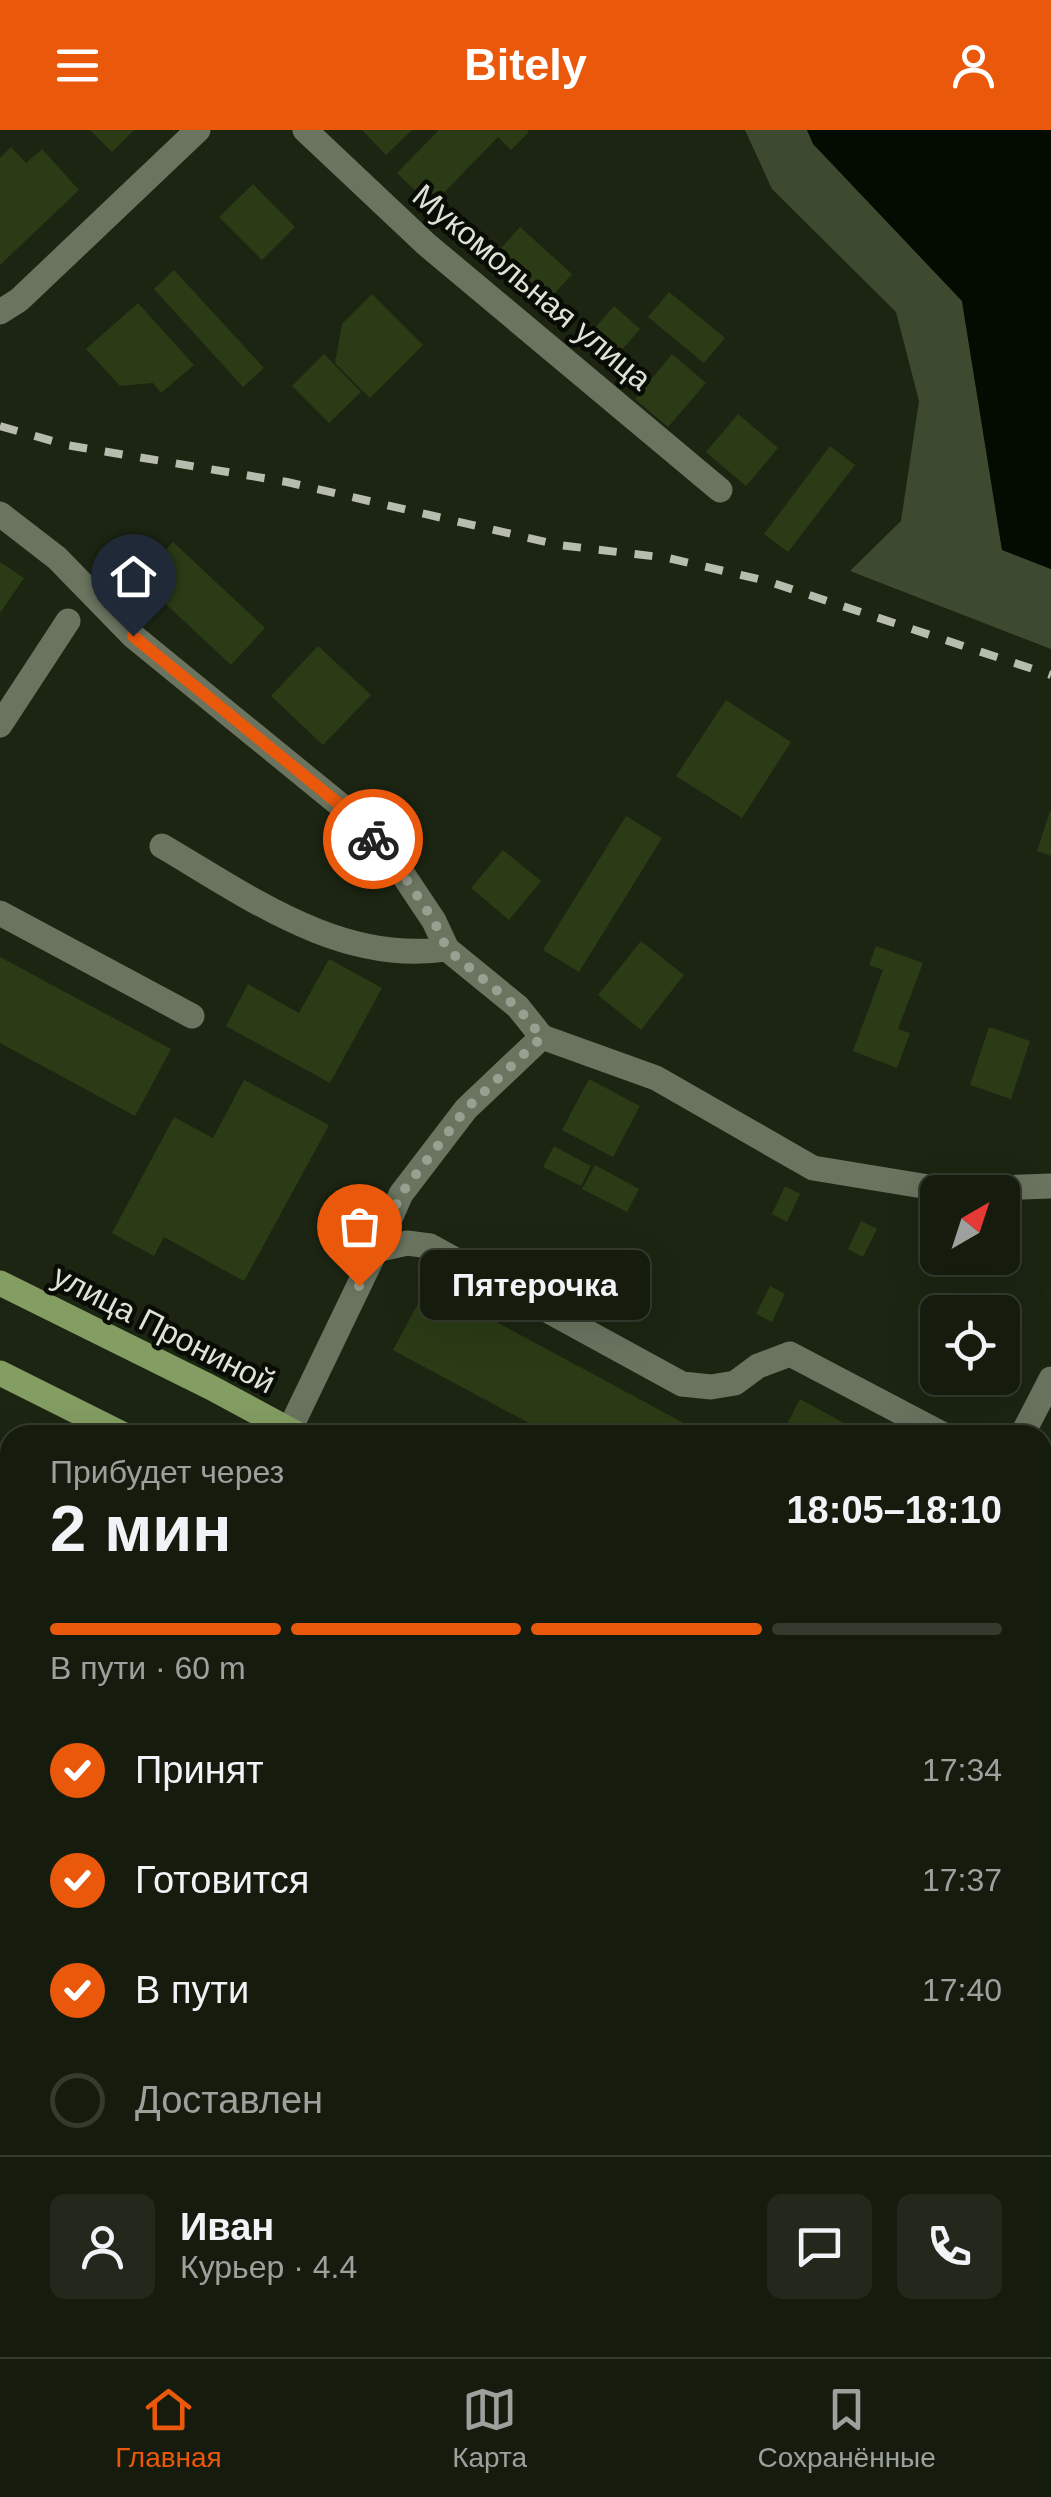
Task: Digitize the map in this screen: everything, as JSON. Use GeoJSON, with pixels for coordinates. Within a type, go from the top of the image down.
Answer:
{"type":"FeatureCollection","features":[{"type":"Feature","properties":{"kind":"main road","name":"улица Прониной"},"geometry":{"type":"LineString","coordinates":[[0,1283],[278,1425]]}},
{"type":"Feature","properties":{"kind":"main road"},"geometry":{"type":"LineString","coordinates":[[0,1373],[104,1425]]}},
{"type":"Feature","properties":{"kind":"street"},"geometry":{"type":"LineString","coordinates":[[0,312],[20,300],[198,130]]}},
{"type":"Feature","properties":{"kind":"street","name":"Мукомольная улица"},"geometry":{"type":"LineString","coordinates":[[305,130],[426,244],[720,490]]}},
{"type":"Feature","properties":{"kind":"street"},"geometry":{"type":"LineString","coordinates":[[0,514],[58,558],[133,636],[339,804],[392,858],[434,921],[447,949],[518,1008],[542,1037],[656,1078],[813,1168],[947,1190],[1051,1186]]}},
{"type":"Feature","properties":{"kind":"street"},"geometry":{"type":"LineString","coordinates":[[0,725],[68,621]]}},
{"type":"Feature","properties":{"kind":"street"},"geometry":{"type":"LineString","coordinates":[[162,846],[304,928],[413,954],[447,949]]}},
{"type":"Feature","properties":{"kind":"street"},"geometry":{"type":"LineString","coordinates":[[0,913],[192,1016]]}},
{"type":"Feature","properties":{"kind":"street"},"geometry":{"type":"LineString","coordinates":[[296,1425],[401,1194],[466,1109],[542,1037]]}},
{"type":"Feature","properties":{"kind":"street"},"geometry":{"type":"LineString","coordinates":[[376,1250],[407,1244],[430,1246],[682,1384],[735,1384],[758,1366],[790,1354],[925,1425]]}},
{"type":"Feature","properties":{"kind":"street"},"geometry":{"type":"LineString","coordinates":[[1027,1425],[1051,1379]]}},
{"type":"Feature","properties":{"kind":"green space"},"geometry":{"type":"Polygon","coordinates":[[[745,130],[807,130],[814,144],[962,301],[1002,549],[1051,569],[1051,649],[850,571],[901,521],[919,401],[896,312],[772,189],[745,130]]]}},
{"type":"Feature","properties":{"kind":"shaded area"},"geometry":{"type":"Polygon","coordinates":[[[807,130],[1051,130],[1051,569],[1002,550],[962,301],[813,144],[807,130]]]}},
{"type":"Feature","properties":{"kind":"building"},"geometry":{"type":"Polygon","coordinates":[[[90,130],[134,130],[112,152],[90,130]]]}},
{"type":"Feature","properties":{"kind":"building"},"geometry":{"type":"Polygon","coordinates":[[[362,130],[412,130],[386,155],[362,130]]]}},
{"type":"Feature","properties":{"kind":"building"},"geometry":{"type":"Polygon","coordinates":[[[439,130],[529,132],[511,150],[498,137],[431,206],[397,173],[439,130]]]}},
{"type":"Feature","properties":{"kind":"building"},"geometry":{"type":"Polygon","coordinates":[[[11,147],[26,163],[42,149],[79,190],[0,265],[0,158],[11,147]]]}},
{"type":"Feature","properties":{"kind":"building"},"geometry":{"type":"Polygon","coordinates":[[[253,184],[295,227],[262,260],[219,217],[253,184]]]}},
{"type":"Feature","properties":{"kind":"building"},"geometry":{"type":"Polygon","coordinates":[[[520,227],[572,274],[546,303],[495,255],[520,227]]]}},
{"type":"Feature","properties":{"kind":"building"},"geometry":{"type":"Polygon","coordinates":[[[174,270],[264,368],[243,387],[154,289],[174,270]]]}},
{"type":"Feature","properties":{"kind":"building"},"geometry":{"type":"Polygon","coordinates":[[[669,292],[725,338],[704,363],[648,317],[669,292]]]}},
{"type":"Feature","properties":{"kind":"building"},"geometry":{"type":"Polygon","coordinates":[[[372,294],[423,345],[370,398],[335,363],[342,324],[372,294]]]}},
{"type":"Feature","properties":{"kind":"building"},"geometry":{"type":"Polygon","coordinates":[[[138,303],[194,365],[161,393],[153,383],[120,386],[86,349],[138,303]]]}},
{"type":"Feature","properties":{"kind":"building"},"geometry":{"type":"Polygon","coordinates":[[[614,306],[640,329],[614,359],[588,336],[614,306]]]}},
{"type":"Feature","properties":{"kind":"building"},"geometry":{"type":"Polygon","coordinates":[[[324,354],[361,392],[329,423],[292,386],[324,354]]]}},
{"type":"Feature","properties":{"kind":"building"},"geometry":{"type":"Polygon","coordinates":[[[672,354],[706,383],[668,427],[635,399],[672,354]]]}},
{"type":"Feature","properties":{"kind":"building"},"geometry":{"type":"Polygon","coordinates":[[[738,414],[778,448],[746,486],[706,452],[738,414]]]}},
{"type":"Feature","properties":{"kind":"building"},"geometry":{"type":"Polygon","coordinates":[[[830,446],[855,465],[788,552],[764,534],[830,446]]]}},
{"type":"Feature","properties":{"kind":"building"},"geometry":{"type":"Polygon","coordinates":[[[173,542],[265,628],[231,665],[139,579],[173,542]]]}},
{"type":"Feature","properties":{"kind":"building"},"geometry":{"type":"Polygon","coordinates":[[[0,562],[24,578],[0,613],[0,562]]]}},
{"type":"Feature","properties":{"kind":"building"},"geometry":{"type":"Polygon","coordinates":[[[318,646],[371,695],[323,745],[271,696],[318,646]]]}},
{"type":"Feature","properties":{"kind":"building"},"geometry":{"type":"Polygon","coordinates":[[[726,700],[791,742],[742,818],[676,776],[726,700]]]}},
{"type":"Feature","properties":{"kind":"building"},"geometry":{"type":"Polygon","coordinates":[[[1051,811],[1051,856],[1037,851],[1051,811]]]}},
{"type":"Feature","properties":{"kind":"building"},"geometry":{"type":"Polygon","coordinates":[[[626,816],[662,838],[579,972],[543,950],[626,816]]]}},
{"type":"Feature","properties":{"kind":"building"},"geometry":{"type":"Polygon","coordinates":[[[503,850],[541,881],[509,920],[471,888],[503,850]]]}},
{"type":"Feature","properties":{"kind":"building"},"geometry":{"type":"Polygon","coordinates":[[[641,941],[684,975],[641,1030],[598,995],[641,941]]]}},
{"type":"Feature","properties":{"kind":"building"},"geometry":{"type":"Polygon","coordinates":[[[876,946],[923,963],[898,1029],[910,1033],[897,1068],[853,1051],[883,970],[869,965],[876,946]]]}},
{"type":"Feature","properties":{"kind":"building"},"geometry":{"type":"Polygon","coordinates":[[[0,957],[171,1049],[135,1116],[0,1043],[0,957]]]}},
{"type":"Feature","properties":{"kind":"building"},"geometry":{"type":"Polygon","coordinates":[[[329,959],[382,988],[330,1083],[226,1026],[248,984],[299,1013],[329,959]]]}},
{"type":"Feature","properties":{"kind":"building"},"geometry":{"type":"Polygon","coordinates":[[[989,1027],[1030,1041],[1011,1099],[970,1085],[989,1027]]]}},
{"type":"Feature","properties":{"kind":"building"},"geometry":{"type":"Polygon","coordinates":[[[589,1079],[640,1106],[613,1157],[562,1130],[589,1079]]]}},
{"type":"Feature","properties":{"kind":"building"},"geometry":{"type":"Polygon","coordinates":[[[244,1080],[329,1125],[244,1281],[164,1237],[154,1256],[112,1233],[174,1117],[213,1138],[244,1080]]]}},
{"type":"Feature","properties":{"kind":"building"},"geometry":{"type":"Polygon","coordinates":[[[554,1146],[591,1166],[581,1186],[543,1167],[554,1146]]]}},
{"type":"Feature","properties":{"kind":"building"},"geometry":{"type":"Polygon","coordinates":[[[595,1165],[639,1189],[627,1212],[582,1189],[595,1165]]]}},
{"type":"Feature","properties":{"kind":"building"},"geometry":{"type":"Polygon","coordinates":[[[785,1186],[800,1194],[787,1222],[772,1214],[785,1186]]]}},
{"type":"Feature","properties":{"kind":"building"},"geometry":{"type":"Polygon","coordinates":[[[861,1221],[877,1229],[863,1257],[848,1249],[861,1221]]]}},
{"type":"Feature","properties":{"kind":"building"},"geometry":{"type":"Polygon","coordinates":[[[428,1285],[687,1425],[532,1425],[393,1350],[428,1285]]]}},
{"type":"Feature","properties":{"kind":"building"},"geometry":{"type":"Polygon","coordinates":[[[770,1286],[785,1294],[772,1322],[756,1314],[770,1286]]]}},
{"type":"Feature","properties":{"kind":"building"},"geometry":{"type":"Polygon","coordinates":[[[800,1399],[848,1425],[786,1425],[800,1399]]]}},
{"type":"Feature","properties":{"kind":"railway"},"geometry":{"type":"LineString","coordinates":[[0,426],[66,445],[287,482],[559,545],[668,558],[767,581],[1051,675]]}},
{"type":"Feature","properties":{"kind":"way so far"},"geometry":{"type":"LineString","coordinates":[[359,1286],[401,1194],[466,1109],[542,1037],[518,1008],[447,949],[434,921],[392,858],[373,839]]}},
{"type":"Feature","properties":{"kind":"place","name":"Пятерочка"},"geometry":{"type":"Point","coordinates":[359,1286]}},
{"type":"Feature","properties":{"kind":"route"},"geometry":{"type":"LineString","coordinates":[[133,636],[339,804],[373,839]]}}]}
